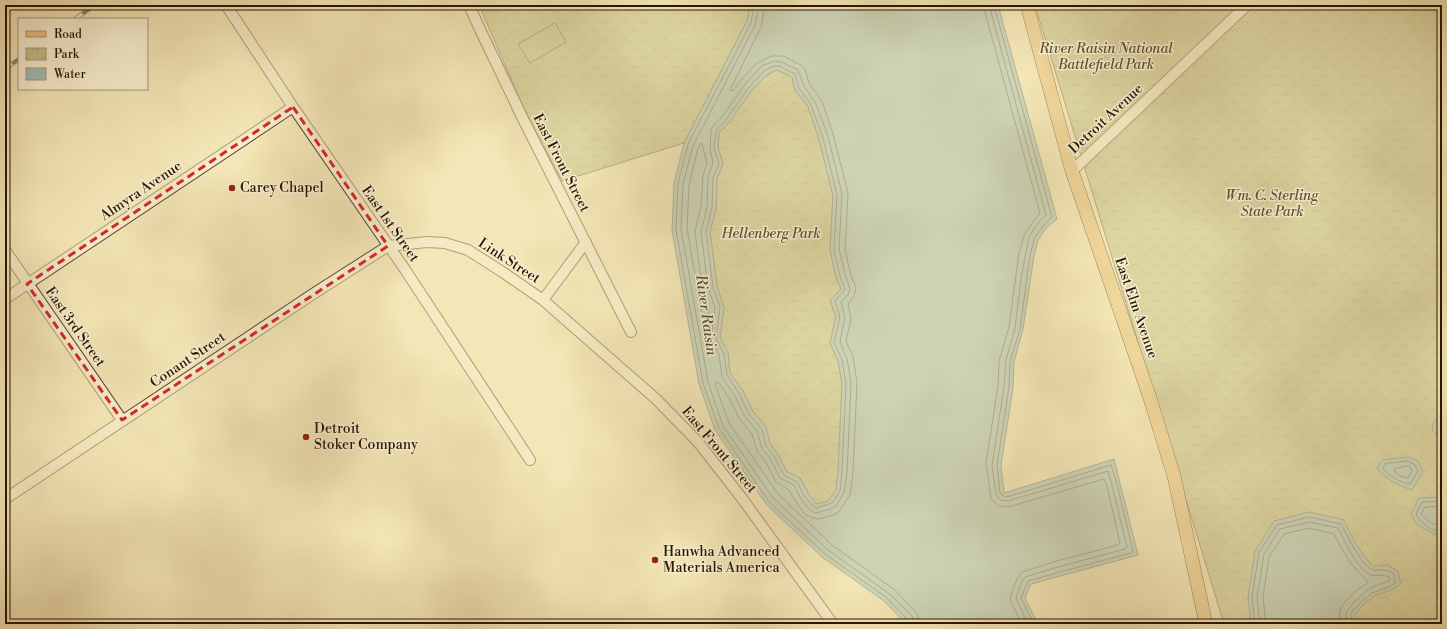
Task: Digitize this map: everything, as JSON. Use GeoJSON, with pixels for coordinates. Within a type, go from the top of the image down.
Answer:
{"type":"FeatureCollection","features":[{"type":"Feature","properties":{"kind":"main road","name":"East Elm Avenue"},"geometry":{"type":"LineString","coordinates":[[1027,5],[1072,171],[1145,383],[1174,476],[1206,624]]}},
{"type":"Feature","properties":{"kind":"street","name":"East 1st Street"},"geometry":{"type":"LineString","coordinates":[[226,5],[530,460]]}},
{"type":"Feature","properties":{"kind":"street","name":"East Front Street"},"geometry":{"type":"LineString","coordinates":[[469,5],[521,115],[631,332]]}},
{"type":"Feature","properties":{"kind":"street","name":"Detroit Avenue"},"geometry":{"type":"LineString","coordinates":[[1072,171],[1247,5]]}},
{"type":"Feature","properties":{"kind":"street","name":"Almyra Avenue"},"geometry":{"type":"LineString","coordinates":[[5,299],[293,107]]}},
{"type":"Feature","properties":{"kind":"street","name":"Link Street"},"geometry":{"type":"LineString","coordinates":[[388,246],[427,242],[445,243],[468,250],[543,300],[586,242]]}},
{"type":"Feature","properties":{"kind":"street","name":"Conant Street"},"geometry":{"type":"LineString","coordinates":[[5,500],[122,420],[388,246]]}},
{"type":"Feature","properties":{"kind":"street","name":"East 3rd Street"},"geometry":{"type":"LineString","coordinates":[[5,250],[122,420]]}},
{"type":"Feature","properties":{"kind":"street","name":"East Front Street"},"geometry":{"type":"LineString","coordinates":[[543,300],[656,399],[698,442],[741,497],[833,624]]}},
{"type":"Feature","properties":{"kind":"highlighted area"},"geometry":{"type":"Polygon","coordinates":[[[293,107],[388,246],[122,420],[27,284],[293,107]]]}},
{"type":"Feature","properties":{"kind":"green space"},"geometry":{"type":"Polygon","coordinates":[[[479,5],[750,5],[747,21],[684,143],[562,181],[525,111],[479,5]]]}},
{"type":"Feature","properties":{"kind":"green space","name":"Wm. C. Sterling State Park"},"geometry":{"type":"Polygon","coordinates":[[[1035,5],[1442,5],[1442,624],[1224,624],[1035,5]]]}},
{"type":"Feature","properties":{"kind":"green space"},"geometry":{"type":"Polygon","coordinates":[[[555,23],[566,42],[530,63],[518,44],[555,23]]]}},
{"type":"Feature","properties":{"kind":"green space","name":"Hellenberg Park"},"geometry":{"type":"Polygon","coordinates":[[[777,70],[792,76],[795,90],[808,107],[819,139],[833,196],[830,250],[836,277],[841,289],[830,300],[836,317],[830,343],[838,361],[842,383],[838,472],[836,490],[828,501],[816,504],[800,478],[787,472],[777,453],[770,444],[766,427],[752,410],[743,391],[730,373],[728,353],[720,337],[724,307],[717,286],[710,232],[716,208],[717,179],[723,163],[718,148],[719,132],[752,89],[760,81],[777,70]]]}},
{"type":"Feature","properties":{"kind":"water","name":"River Raisin"},"geometry":{"type":"Polygon","coordinates":[[[750,5],[998,5],[1057,219],[1046,228],[1038,240],[1034,256],[1023,329],[1014,362],[1013,388],[1001,465],[1004,493],[1114,459],[1138,555],[1031,584],[1025,598],[1038,624],[906,624],[884,601],[822,557],[766,504],[715,430],[699,384],[672,230],[674,183],[684,143],[747,21],[750,5]],[[777,70],[768,74],[752,90],[729,123],[719,132],[718,148],[723,163],[717,179],[716,208],[710,232],[717,286],[724,307],[720,337],[728,353],[730,373],[743,391],[752,410],[766,427],[770,444],[777,453],[787,472],[800,478],[816,504],[828,501],[836,490],[842,383],[838,361],[830,343],[836,317],[830,300],[841,289],[836,277],[830,250],[833,196],[819,139],[808,107],[795,90],[792,77],[777,70]]]}},
{"type":"Feature","properties":{"kind":"water"},"geometry":{"type":"Polygon","coordinates":[[[1442,414],[1442,440],[1432,430],[1434,421],[1442,414]]]}},
{"type":"Feature","properties":{"kind":"water"},"geometry":{"type":"Polygon","coordinates":[[[1408,457],[1418,461],[1423,472],[1412,490],[1393,482],[1377,468],[1382,460],[1408,457]]]}},
{"type":"Feature","properties":{"kind":"water"},"geometry":{"type":"Polygon","coordinates":[[[1442,497],[1442,534],[1439,536],[1417,525],[1411,514],[1419,498],[1442,497]]]}},
{"type":"Feature","properties":{"kind":"water"},"geometry":{"type":"Polygon","coordinates":[[[1309,512],[1344,520],[1350,533],[1368,561],[1373,566],[1387,565],[1398,571],[1401,584],[1391,590],[1374,596],[1361,607],[1355,615],[1355,624],[1251,624],[1248,597],[1255,551],[1274,521],[1309,512]]]}},
{"type":"Feature","properties":{"kind":"railway"},"geometry":{"type":"LineString","coordinates":[[76,18],[95,5]]}},
{"type":"Feature","properties":{"kind":"railway"},"geometry":{"type":"LineString","coordinates":[[5,69],[18,60]]}},
{"type":"Feature","properties":{"kind":"place","name":"Carey Chapel"},"geometry":{"type":"Point","coordinates":[232,188]}},
{"type":"Feature","properties":{"kind":"place","name":"Detroit Stoker Company"},"geometry":{"type":"Point","coordinates":[306,437]}},
{"type":"Feature","properties":{"kind":"place","name":"Hanwha Advanced Materials America"},"geometry":{"type":"Point","coordinates":[655,560]}},
{"type":"Feature","properties":{"kind":"park label","name":"River Raisin National Battlefield Park"},"geometry":{"type":"Point","coordinates":[1106,58]}}]}
